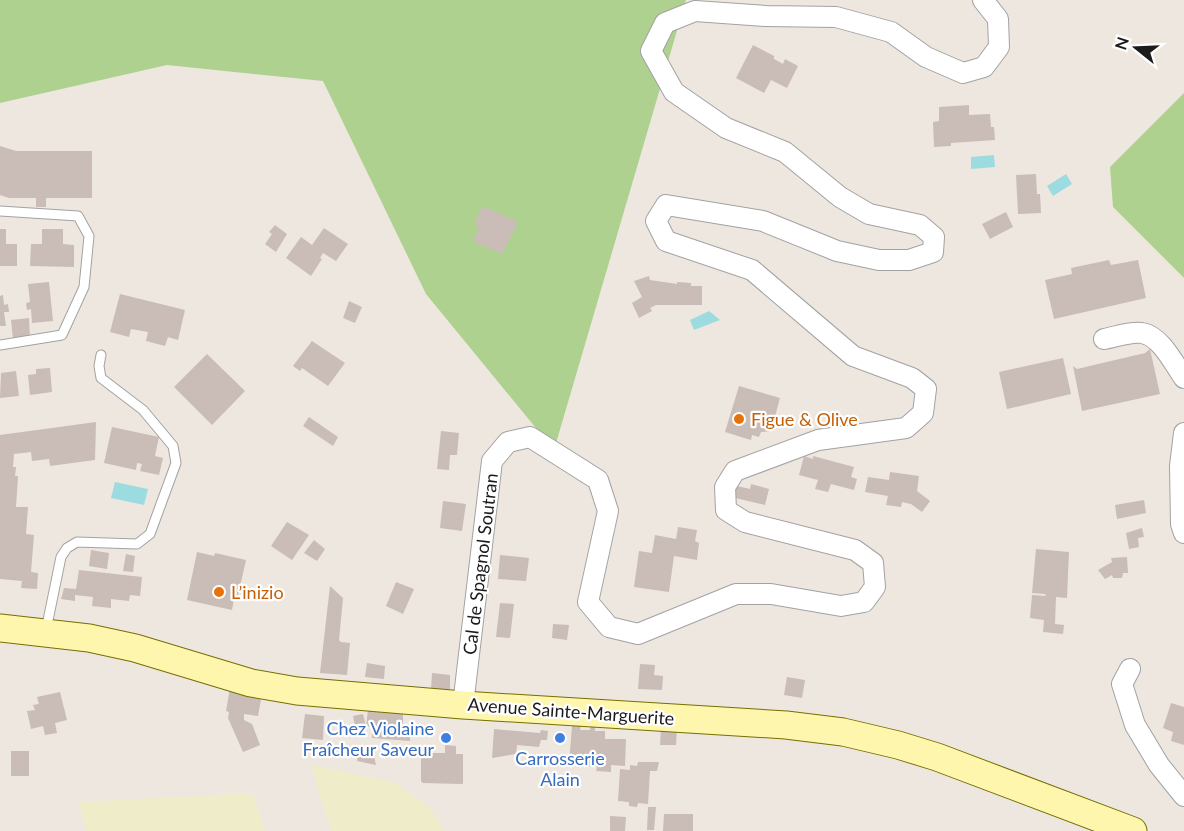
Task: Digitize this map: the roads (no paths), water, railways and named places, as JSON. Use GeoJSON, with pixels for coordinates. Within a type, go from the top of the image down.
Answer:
{"type":"FeatureCollection","features":[{"type":"Feature","properties":{"kind":"street","name":"Cal de Spagnol Soutran"},"geometry":{"type":"LineString","coordinates":[[463,705],[492,461],[508,442],[530,437],[598,480],[608,511],[588,602],[609,627],[638,634],[736,594],[771,594],[842,606],[864,602],[875,587],[873,563],[855,550],[745,522],[726,510],[725,487],[735,471],[818,440],[906,428],[923,413],[926,389],[912,378],[853,356],[752,270],[666,241],[656,221],[666,205],[713,211],[763,221],[837,251],[879,260],[909,260],[933,252],[934,237],[920,225],[869,214],[840,197],[785,152],[726,128],[674,92],[651,51],[664,22],[695,12],[836,17],[891,32],[926,57],[963,73],[984,67],[999,47],[998,19],[983,0]]}},
{"type":"Feature","properties":{"kind":"street"},"geometry":{"type":"LineString","coordinates":[[1104,339],[1139,332],[1145,334],[1155,340],[1171,358],[1184,378]]}},
{"type":"Feature","properties":{"kind":"street"},"geometry":{"type":"LineString","coordinates":[[1184,433],[1180,466],[1181,524],[1184,533]]}},
{"type":"Feature","properties":{"kind":"street","name":"Avenue Sainte-Marguerite"},"geometry":{"type":"LineString","coordinates":[[0,628],[89,638],[135,648],[251,683],[297,692],[786,725],[843,732],[898,744],[937,757],[1133,831]]}},
{"type":"Feature","properties":{"kind":"street"},"geometry":{"type":"LineString","coordinates":[[1130,669],[1122,684],[1135,725],[1159,765],[1184,796]]}},
{"type":"Feature","properties":{"kind":"lane"},"geometry":{"type":"LineString","coordinates":[[0,211],[78,216],[89,236],[84,287],[62,335],[0,345]]}},
{"type":"Feature","properties":{"kind":"lane"},"geometry":{"type":"LineString","coordinates":[[46,633],[61,557],[67,548],[76,542],[137,544],[150,534],[176,463],[173,446],[143,410],[101,378],[99,366],[101,355]]}},
{"type":"Feature","properties":{"kind":"water"},"geometry":{"type":"Polygon","coordinates":[[[994,155],[995,167],[971,169],[971,157],[994,155]]]}},
{"type":"Feature","properties":{"kind":"water"},"geometry":{"type":"Polygon","coordinates":[[[1066,174],[1072,184],[1053,196],[1047,186],[1066,174]]]}},
{"type":"Feature","properties":{"kind":"water"},"geometry":{"type":"Polygon","coordinates":[[[709,311],[720,320],[694,330],[690,320],[709,311]]]}},
{"type":"Feature","properties":{"kind":"water"},"geometry":{"type":"Polygon","coordinates":[[[115,482],[148,489],[144,505],[111,498],[115,482]]]}},
{"type":"Feature","properties":{"kind":"place","name":"Figue & Olive"},"geometry":{"type":"Point","coordinates":[739,419]}},
{"type":"Feature","properties":{"kind":"place","name":"L’inizio"},"geometry":{"type":"Point","coordinates":[219,592]}},
{"type":"Feature","properties":{"kind":"place","name":"Chez Violaine Fraîcheur Saveur"},"geometry":{"type":"Point","coordinates":[446,738]}},
{"type":"Feature","properties":{"kind":"place","name":"Carrosserie Alain"},"geometry":{"type":"Point","coordinates":[560,738]}}]}
